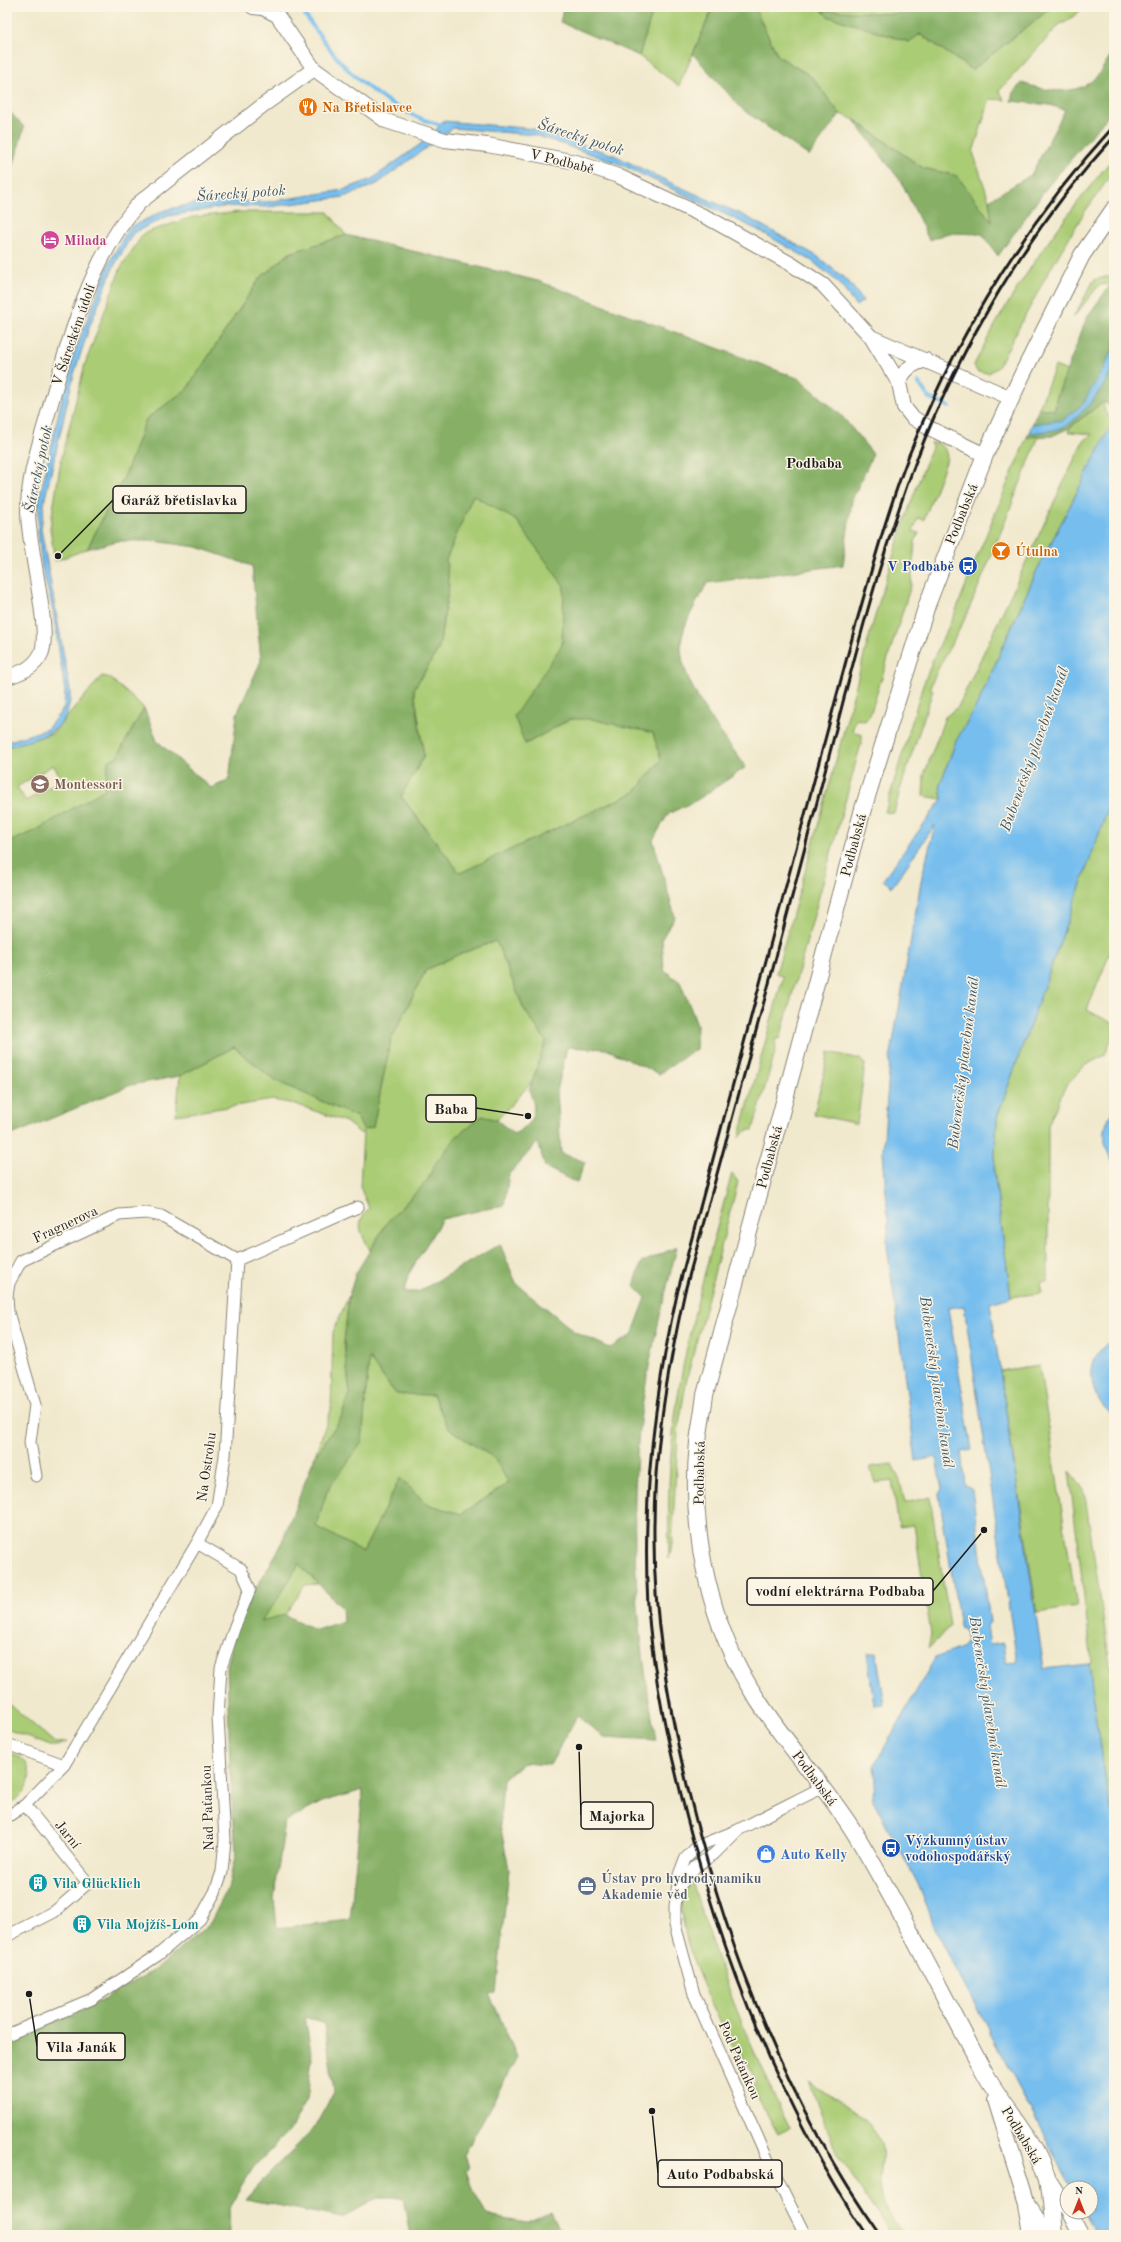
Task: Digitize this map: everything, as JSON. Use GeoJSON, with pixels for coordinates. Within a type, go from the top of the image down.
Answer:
{"type":"FeatureCollection","features":[{"type":"Feature","properties":{"kind":"main road","name":"Podbabská"},"geometry":{"type":"LineString","coordinates":[[1054,2235],[1046,2174],[1025,2134],[990,2085],[890,1895],[855,1833],[757,1700],[722,1628],[706,1571],[700,1538],[696,1490],[698,1442],[705,1395],[863,808],[927,605],[985,455],[1051,313],[1082,255],[1114,209]]}},
{"type":"Feature","properties":{"kind":"main road","name":"Podbabská"},"geometry":{"type":"LineString","coordinates":[[990,2085],[1027,2203],[1032,2235]]}},
{"type":"Feature","properties":{"kind":"street","name":"V Podbabě"},"geometry":{"type":"LineString","coordinates":[[253,7],[263,8],[277,15],[314,69],[386,120],[445,140],[488,145],[576,162],[618,176],[712,220],[791,264],[823,285],[871,338],[899,383],[904,407],[912,417],[929,428],[985,455]]}},
{"type":"Feature","properties":{"kind":"street","name":"V Šáreckém údolí"},"geometry":{"type":"LineString","coordinates":[[7,677],[26,671],[42,654],[44,626],[31,546],[28,511],[32,470],[62,364],[94,274],[108,246],[122,222],[138,203],[262,106],[314,69]]}},
{"type":"Feature","properties":{"kind":"street","name":"V Podbabě"},"geometry":{"type":"LineString","coordinates":[[871,338],[926,360],[1011,398]]}},
{"type":"Feature","properties":{"kind":"street"},"geometry":{"type":"LineString","coordinates":[[899,383],[906,370],[913,364],[926,360]]}},
{"type":"Feature","properties":{"kind":"street"},"geometry":{"type":"LineString","coordinates":[[236,1260],[358,1207]]}},
{"type":"Feature","properties":{"kind":"street","name":"Fragnerova"},"geometry":{"type":"LineString","coordinates":[[36,1476],[30,1442],[35,1405],[8,1312],[7,1296],[9,1283],[21,1261],[119,1215],[146,1212],[161,1216],[236,1260]]}},
{"type":"Feature","properties":{"kind":"street","name":"Na Ostrohu"},"geometry":{"type":"LineString","coordinates":[[7,1817],[25,1805],[64,1765],[197,1543],[217,1506],[225,1456],[236,1260]]}},
{"type":"Feature","properties":{"kind":"street","name":"Nad Paťankou"},"geometry":{"type":"LineString","coordinates":[[7,2035],[92,1999],[158,1956],[200,1919],[215,1892],[222,1872],[225,1840],[218,1717],[222,1668],[235,1626],[250,1589],[241,1569],[197,1543]]}},
{"type":"Feature","properties":{"kind":"street"},"geometry":{"type":"LineString","coordinates":[[7,1744],[64,1765]]}},
{"type":"Feature","properties":{"kind":"street","name":"Pod Paťankou"},"geometry":{"type":"LineString","coordinates":[[805,2235],[770,2165],[694,1994],[675,1925],[679,1875],[685,1859],[698,1846],[738,1830],[823,1788]]}},
{"type":"Feature","properties":{"kind":"street","name":"Jarní"},"geometry":{"type":"LineString","coordinates":[[7,1936],[54,1912],[88,1883],[25,1805]]}},
{"type":"Feature","properties":{"kind":"street","name":"Pod Paťankou"},"geometry":{"type":"LineString","coordinates":[[677,1889],[696,1866],[714,1854],[738,1830]]}},
{"type":"Feature","properties":{"kind":"street"},"geometry":{"type":"LineString","coordinates":[[1046,2174],[1059,2196]]}},
{"type":"Feature","properties":{"kind":"street"},"geometry":{"type":"LineString","coordinates":[[1027,2203],[1049,2235]]}},
{"type":"Feature","properties":{"kind":"street"},"geometry":{"type":"LineString","coordinates":[[1073,2220],[1081,2235]]}},
{"type":"Feature","properties":{"kind":"green space"},"geometry":{"type":"Polygon","coordinates":[[[564,7],[654,7],[639,56],[560,22],[564,7]]]}},
{"type":"Feature","properties":{"kind":"green space"},"geometry":{"type":"Polygon","coordinates":[[[654,7],[713,7],[679,86],[639,56],[654,7]]]}},
{"type":"Feature","properties":{"kind":"green space"},"geometry":{"type":"Polygon","coordinates":[[[713,7],[754,7],[778,56],[812,77],[840,114],[809,156],[742,109],[693,54],[713,7]]]}},
{"type":"Feature","properties":{"kind":"green space"},"geometry":{"type":"Polygon","coordinates":[[[754,7],[925,7],[896,15],[822,10],[827,16],[909,42],[920,34],[972,70],[1052,7],[1085,7],[1066,22],[1060,24],[999,91],[1005,100],[990,99],[973,152],[989,200],[992,222],[957,176],[923,168],[855,120],[840,114],[812,77],[778,56],[754,7]]]}},
{"type":"Feature","properties":{"kind":"green space"},"geometry":{"type":"Polygon","coordinates":[[[925,7],[1052,7],[972,70],[920,34],[909,42],[827,16],[822,10],[896,14],[925,7]]]}},
{"type":"Feature","properties":{"kind":"green space"},"geometry":{"type":"Polygon","coordinates":[[[1114,50],[1114,109],[1047,187],[998,256],[982,234],[948,233],[929,240],[902,183],[854,120],[923,168],[957,176],[992,222],[989,200],[1031,175],[1065,110],[1050,105],[1011,101],[1013,92],[1022,83],[1060,91],[1079,88],[1095,78],[1114,50]]]}},
{"type":"Feature","properties":{"kind":"green space"},"geometry":{"type":"Polygon","coordinates":[[[7,109],[24,127],[12,171],[7,179],[7,109]]]}},
{"type":"Feature","properties":{"kind":"green space"},"geometry":{"type":"Polygon","coordinates":[[[1114,157],[1114,171],[1084,213],[1049,271],[998,367],[989,373],[977,372],[974,365],[988,337],[1020,283],[1075,206],[1114,157]]]}},
{"type":"Feature","properties":{"kind":"green space"},"geometry":{"type":"Polygon","coordinates":[[[240,212],[328,212],[346,235],[290,253],[260,278],[187,389],[146,419],[126,473],[87,549],[55,561],[50,528],[61,460],[85,364],[121,267],[144,233],[193,217],[240,212]]]}},
{"type":"Feature","properties":{"kind":"green space"},"geometry":{"type":"Polygon","coordinates":[[[346,235],[538,281],[800,379],[841,415],[873,454],[852,500],[843,565],[707,583],[684,629],[681,645],[683,660],[695,692],[704,709],[746,767],[697,800],[668,814],[653,840],[675,917],[662,938],[664,970],[680,982],[697,1024],[696,1049],[659,1074],[606,1049],[567,1047],[557,1091],[561,1153],[585,1162],[577,1183],[545,1167],[538,1142],[509,1174],[504,1205],[442,1219],[408,1275],[404,1292],[418,1292],[500,1244],[516,1283],[575,1332],[610,1348],[632,1335],[646,1298],[634,1286],[641,1263],[677,1247],[655,1338],[646,1384],[639,1430],[636,1469],[635,1547],[637,1586],[644,1663],[656,1740],[604,1737],[577,1716],[550,1765],[523,1763],[503,1779],[500,1824],[509,1869],[496,1992],[489,1993],[517,2057],[464,2155],[468,2169],[466,2170],[472,2189],[487,2215],[527,2222],[551,2212],[562,2235],[410,2235],[403,2197],[379,2197],[342,2218],[246,2199],[267,2175],[313,2130],[334,2092],[325,2024],[305,2017],[312,2058],[307,2100],[289,2131],[253,2168],[229,2208],[230,2235],[7,2235],[7,2044],[93,2005],[159,1967],[210,1923],[228,1888],[236,1852],[230,1772],[227,1667],[236,1629],[246,1606],[280,1547],[315,1456],[340,1420],[350,1394],[344,1343],[349,1295],[356,1273],[388,1221],[427,1181],[435,1164],[457,1136],[482,1116],[497,1120],[514,1134],[526,1126],[534,1111],[534,1105],[529,1091],[546,1041],[524,1009],[496,941],[457,955],[426,970],[391,1040],[373,1127],[363,1130],[357,1117],[274,1080],[234,1047],[180,1076],[131,1085],[7,1137],[7,843],[35,831],[105,789],[108,761],[117,757],[144,708],[157,741],[211,788],[229,780],[237,714],[261,661],[252,566],[197,547],[153,541],[118,541],[87,549],[126,473],[146,419],[187,389],[260,278],[290,253],[346,235]],[[473,495],[446,560],[449,584],[439,648],[414,689],[424,756],[401,797],[460,873],[635,792],[661,760],[653,733],[591,719],[570,719],[525,744],[514,716],[562,645],[564,586],[517,521],[473,495]],[[369,1358],[362,1442],[327,1491],[316,1526],[363,1552],[400,1478],[427,1504],[461,1514],[509,1483],[494,1458],[449,1429],[433,1395],[396,1394],[369,1358]],[[299,1564],[273,1606],[260,1621],[285,1615],[316,1630],[343,1621],[342,1608],[299,1564]],[[363,1790],[322,1802],[285,1822],[274,1898],[277,1928],[350,1920],[363,1790]]]}},
{"type":"Feature","properties":{"kind":"green space"},"geometry":{"type":"Polygon","coordinates":[[[1114,275],[1114,284],[1099,285],[1073,318],[1094,280],[1114,275]]]}},
{"type":"Feature","properties":{"kind":"green space"},"geometry":{"type":"Polygon","coordinates":[[[1111,284],[1114,284],[1114,407],[1103,402],[1069,428],[1052,436],[1027,437],[1039,408],[1055,410],[1056,399],[1087,317],[1111,284]]]}},
{"type":"Feature","properties":{"kind":"green space"},"geometry":{"type":"Polygon","coordinates":[[[1055,366],[1067,371],[1056,399],[1055,410],[1039,408],[1055,366]]]}},
{"type":"Feature","properties":{"kind":"green space"},"geometry":{"type":"Polygon","coordinates":[[[1103,402],[1106,414],[1114,420],[1037,570],[978,703],[956,741],[940,785],[942,799],[923,796],[924,775],[945,717],[958,707],[1082,443],[1092,434],[1069,432],[1069,428],[1103,402]]]}},
{"type":"Feature","properties":{"kind":"green space"},"geometry":{"type":"Polygon","coordinates":[[[1039,436],[967,614],[938,669],[930,688],[933,690],[900,790],[894,813],[885,812],[922,688],[933,659],[955,613],[969,577],[973,578],[978,566],[974,564],[1027,437],[1039,436]]]}},
{"type":"Feature","properties":{"kind":"green space"},"geometry":{"type":"Polygon","coordinates":[[[931,443],[939,444],[944,448],[947,454],[946,462],[924,520],[918,518],[913,531],[919,533],[915,542],[911,585],[870,715],[865,721],[856,719],[852,731],[862,734],[862,740],[780,1039],[775,1039],[776,1048],[753,1130],[747,1130],[739,1138],[783,977],[776,973],[823,809],[858,676],[880,598],[904,522],[932,447],[931,443]]]}},
{"type":"Feature","properties":{"kind":"green space"},"geometry":{"type":"Polygon","coordinates":[[[473,495],[517,521],[564,586],[562,645],[515,716],[526,744],[570,719],[591,718],[653,733],[661,760],[635,792],[460,873],[401,796],[424,756],[414,689],[439,648],[449,584],[446,560],[473,495]]]}},
{"type":"Feature","properties":{"kind":"green space"},"geometry":{"type":"Polygon","coordinates":[[[102,676],[110,678],[144,708],[117,757],[108,761],[105,789],[35,831],[7,843],[7,747],[53,733],[102,676]],[[53,765],[17,787],[26,801],[62,779],[53,765]]]}},
{"type":"Feature","properties":{"kind":"green space"},"geometry":{"type":"Polygon","coordinates":[[[1114,792],[1114,943],[1087,1010],[1114,1024],[1114,1032],[1105,1055],[1086,1065],[1066,1085],[1048,1125],[1048,1282],[1040,1282],[1042,1293],[1011,1297],[994,1171],[997,1117],[1114,792]]]}},
{"type":"Feature","properties":{"kind":"green space"},"geometry":{"type":"Polygon","coordinates":[[[496,941],[524,1009],[546,1041],[532,1082],[497,1120],[482,1116],[435,1164],[427,1181],[388,1221],[370,1250],[360,1229],[360,1224],[364,1214],[369,1208],[360,1187],[363,1131],[361,1134],[346,1122],[295,1104],[273,1100],[176,1115],[180,1076],[234,1047],[274,1080],[357,1117],[373,1127],[391,1040],[426,970],[457,955],[496,941]]]}},
{"type":"Feature","properties":{"kind":"green space"},"geometry":{"type":"Polygon","coordinates":[[[829,1052],[860,1059],[865,1064],[857,1124],[814,1114],[829,1052]]]}},
{"type":"Feature","properties":{"kind":"green space"},"geometry":{"type":"Polygon","coordinates":[[[732,1173],[738,1182],[686,1382],[678,1432],[672,1544],[669,1559],[669,1480],[677,1401],[697,1302],[732,1173]]]}},
{"type":"Feature","properties":{"kind":"green space"},"geometry":{"type":"Polygon","coordinates":[[[349,1295],[344,1343],[350,1394],[340,1420],[314,1458],[331,1410],[333,1332],[349,1295]]]}},
{"type":"Feature","properties":{"kind":"green space"},"geometry":{"type":"Polygon","coordinates":[[[369,1358],[396,1394],[433,1395],[449,1429],[494,1458],[509,1483],[461,1514],[427,1504],[400,1479],[363,1552],[316,1526],[327,1491],[362,1442],[369,1358]]]}},
{"type":"Feature","properties":{"kind":"green space"},"geometry":{"type":"Polygon","coordinates":[[[1039,1365],[1077,1607],[1037,1613],[1000,1371],[1039,1365]]]}},
{"type":"Feature","properties":{"kind":"green space"},"geometry":{"type":"Polygon","coordinates":[[[892,1464],[900,1481],[905,1503],[930,1497],[950,1626],[928,1649],[931,1634],[914,1525],[899,1527],[892,1481],[875,1483],[870,1467],[892,1464]]]}},
{"type":"Feature","properties":{"kind":"green space"},"geometry":{"type":"Polygon","coordinates":[[[1069,1471],[1084,1489],[1114,1691],[1114,1817],[1106,1783],[1089,1664],[1092,1663],[1069,1471]]]}},
{"type":"Feature","properties":{"kind":"green space"},"geometry":{"type":"Polygon","coordinates":[[[299,1564],[318,1584],[305,1585],[285,1615],[259,1622],[273,1606],[299,1564]]]}},
{"type":"Feature","properties":{"kind":"green space"},"geometry":{"type":"Polygon","coordinates":[[[7,1702],[55,1743],[67,1742],[57,1746],[50,1746],[7,1729],[7,1702]]]}},
{"type":"Feature","properties":{"kind":"green space"},"geometry":{"type":"Polygon","coordinates":[[[7,1751],[26,1763],[30,1775],[27,1788],[19,1798],[7,1803],[7,1751]]]}},
{"type":"Feature","properties":{"kind":"green space"},"geometry":{"type":"Polygon","coordinates":[[[692,1881],[712,1944],[735,2007],[761,2068],[790,2128],[778,2134],[752,2087],[757,2083],[740,2050],[735,2052],[695,1965],[687,1940],[683,1916],[684,1896],[692,1881]]]}},
{"type":"Feature","properties":{"kind":"green space"},"geometry":{"type":"Polygon","coordinates":[[[809,2082],[855,2111],[877,2134],[881,2142],[882,2150],[880,2193],[882,2201],[903,2235],[892,2235],[837,2154],[809,2082]]]}},
{"type":"Feature","properties":{"kind":"water"},"geometry":{"type":"Polygon","coordinates":[[[443,121],[535,129],[614,155],[669,182],[745,216],[817,256],[849,282],[863,301],[856,306],[839,283],[812,261],[758,230],[620,164],[535,135],[453,128],[377,184],[344,197],[268,207],[228,206],[168,216],[133,233],[113,268],[89,328],[74,374],[45,498],[41,529],[70,690],[69,705],[66,716],[60,725],[52,731],[31,740],[7,747],[7,742],[47,729],[64,708],[65,692],[53,610],[42,568],[38,531],[39,500],[69,367],[110,261],[129,228],[165,210],[210,200],[267,202],[343,190],[372,179],[418,146],[436,130],[443,121]]]}},
{"type":"Feature","properties":{"kind":"water"},"geometry":{"type":"Polygon","coordinates":[[[1114,348],[1114,362],[1107,380],[1095,397],[1074,420],[1068,425],[1059,429],[1029,433],[1032,424],[1063,420],[1083,404],[1114,348]]]}},
{"type":"Feature","properties":{"kind":"water","name":"Bubenečský plavební kanál"},"geometry":{"type":"Polygon","coordinates":[[[1114,420],[1114,792],[997,1117],[994,1171],[1011,1297],[990,1303],[1044,1669],[1089,1664],[1106,1783],[1114,1817],[1114,2235],[1097,2235],[1089,2220],[1099,2220],[1099,2180],[1068,2180],[937,1933],[918,1884],[872,1798],[876,1781],[874,1766],[935,1658],[963,1647],[967,1641],[965,1630],[960,1627],[939,1494],[942,1489],[936,1457],[916,1461],[887,1246],[888,1219],[883,1151],[890,1059],[922,876],[935,825],[892,887],[883,880],[942,799],[940,785],[956,741],[978,703],[1037,570],[1114,420]],[[964,1306],[948,1308],[972,1450],[961,1452],[965,1485],[972,1490],[990,1622],[987,1626],[990,1645],[1003,1643],[1006,1663],[1017,1662],[964,1306]]]}},
{"type":"Feature","properties":{"kind":"water"},"geometry":{"type":"Polygon","coordinates":[[[1114,1109],[1114,1164],[1105,1143],[1105,1130],[1114,1109]]]}},
{"type":"Feature","properties":{"kind":"water"},"geometry":{"type":"Polygon","coordinates":[[[1114,1339],[1114,1416],[1105,1408],[1098,1398],[1092,1377],[1093,1366],[1097,1356],[1104,1346],[1114,1339]]]}},
{"type":"Feature","properties":{"kind":"water"},"geometry":{"type":"Polygon","coordinates":[[[876,1652],[885,1704],[874,1705],[867,1653],[876,1652]]]}},
{"type":"Feature","properties":{"kind":"waterway"},"geometry":{"type":"LineString","coordinates":[[299,7],[333,53],[348,70],[372,91],[415,116],[430,122],[444,125]]}},
{"type":"Feature","properties":{"kind":"waterway","name":"Šárecký potok"},"geometry":{"type":"LineString","coordinates":[[918,382],[929,398],[949,407]]}},
{"type":"Feature","properties":{"kind":"railway"},"geometry":{"type":"LineString","coordinates":[[866,2235],[833,2183],[804,2129],[752,2017],[730,1960],[693,1842],[663,1717],[652,1651],[648,1606],[647,1526],[656,1408],[662,1369],[678,1290],[854,631],[901,477],[928,410],[949,366],[996,281],[1023,240],[1052,201],[1114,126]]}},
{"type":"Feature","properties":{"kind":"railway"},"geometry":{"type":"LineString","coordinates":[[880,2235],[846,2184],[816,2132],[788,2077],[763,2021],[741,1964],[703,1848],[674,1727],[659,1633],[656,1601],[654,1507],[662,1414],[672,1352],[685,1291],[781,939],[872,594],[900,505],[934,417],[976,331],[1026,249],[1083,173],[1114,137]]}},
{"type":"Feature","properties":{"kind":"place","name":"Na Břetislavce"},"geometry":{"type":"Point","coordinates":[308,107]}},
{"type":"Feature","properties":{"kind":"place","name":"Milada"},"geometry":{"type":"Point","coordinates":[50,240]}},
{"type":"Feature","properties":{"kind":"place","name":"Útulna"},"geometry":{"type":"Point","coordinates":[1001,551]}},
{"type":"Feature","properties":{"kind":"place","name":"Garáž břetislavka"},"geometry":{"type":"Point","coordinates":[58,556]}},
{"type":"Feature","properties":{"kind":"place","name":"V Podbabě"},"geometry":{"type":"Point","coordinates":[968,566]}},
{"type":"Feature","properties":{"kind":"place","name":"Montessori"},"geometry":{"type":"Point","coordinates":[40,784]}},
{"type":"Feature","properties":{"kind":"place","name":"Baba"},"geometry":{"type":"Point","coordinates":[528,1116]}},
{"type":"Feature","properties":{"kind":"place","name":"vodní elektrárna Podbaba"},"geometry":{"type":"Point","coordinates":[984,1530]}},
{"type":"Feature","properties":{"kind":"place","name":"Majorka"},"geometry":{"type":"Point","coordinates":[579,1747]}},
{"type":"Feature","properties":{"kind":"place","name":"Výzkumný ústav vodohospodářský"},"geometry":{"type":"Point","coordinates":[891,1848]}},
{"type":"Feature","properties":{"kind":"place","name":"Auto Kelly"},"geometry":{"type":"Point","coordinates":[766,1854]}},
{"type":"Feature","properties":{"kind":"place","name":"Vila Glücklich"},"geometry":{"type":"Point","coordinates":[38,1883]}},
{"type":"Feature","properties":{"kind":"place","name":"Ústav pro hydrodynamiku Akademie věd"},"geometry":{"type":"Point","coordinates":[587,1886]}},
{"type":"Feature","properties":{"kind":"place","name":"Vila Mojžíš-Lom"},"geometry":{"type":"Point","coordinates":[82,1924]}},
{"type":"Feature","properties":{"kind":"place","name":"Vila Janák"},"geometry":{"type":"Point","coordinates":[29,1994]}},
{"type":"Feature","properties":{"kind":"place","name":"Auto Podbabská"},"geometry":{"type":"Point","coordinates":[652,2111]}},
{"type":"Feature","properties":{"kind":"district","name":"Podbaba"},"geometry":{"type":"Point","coordinates":[814,463]}}]}
